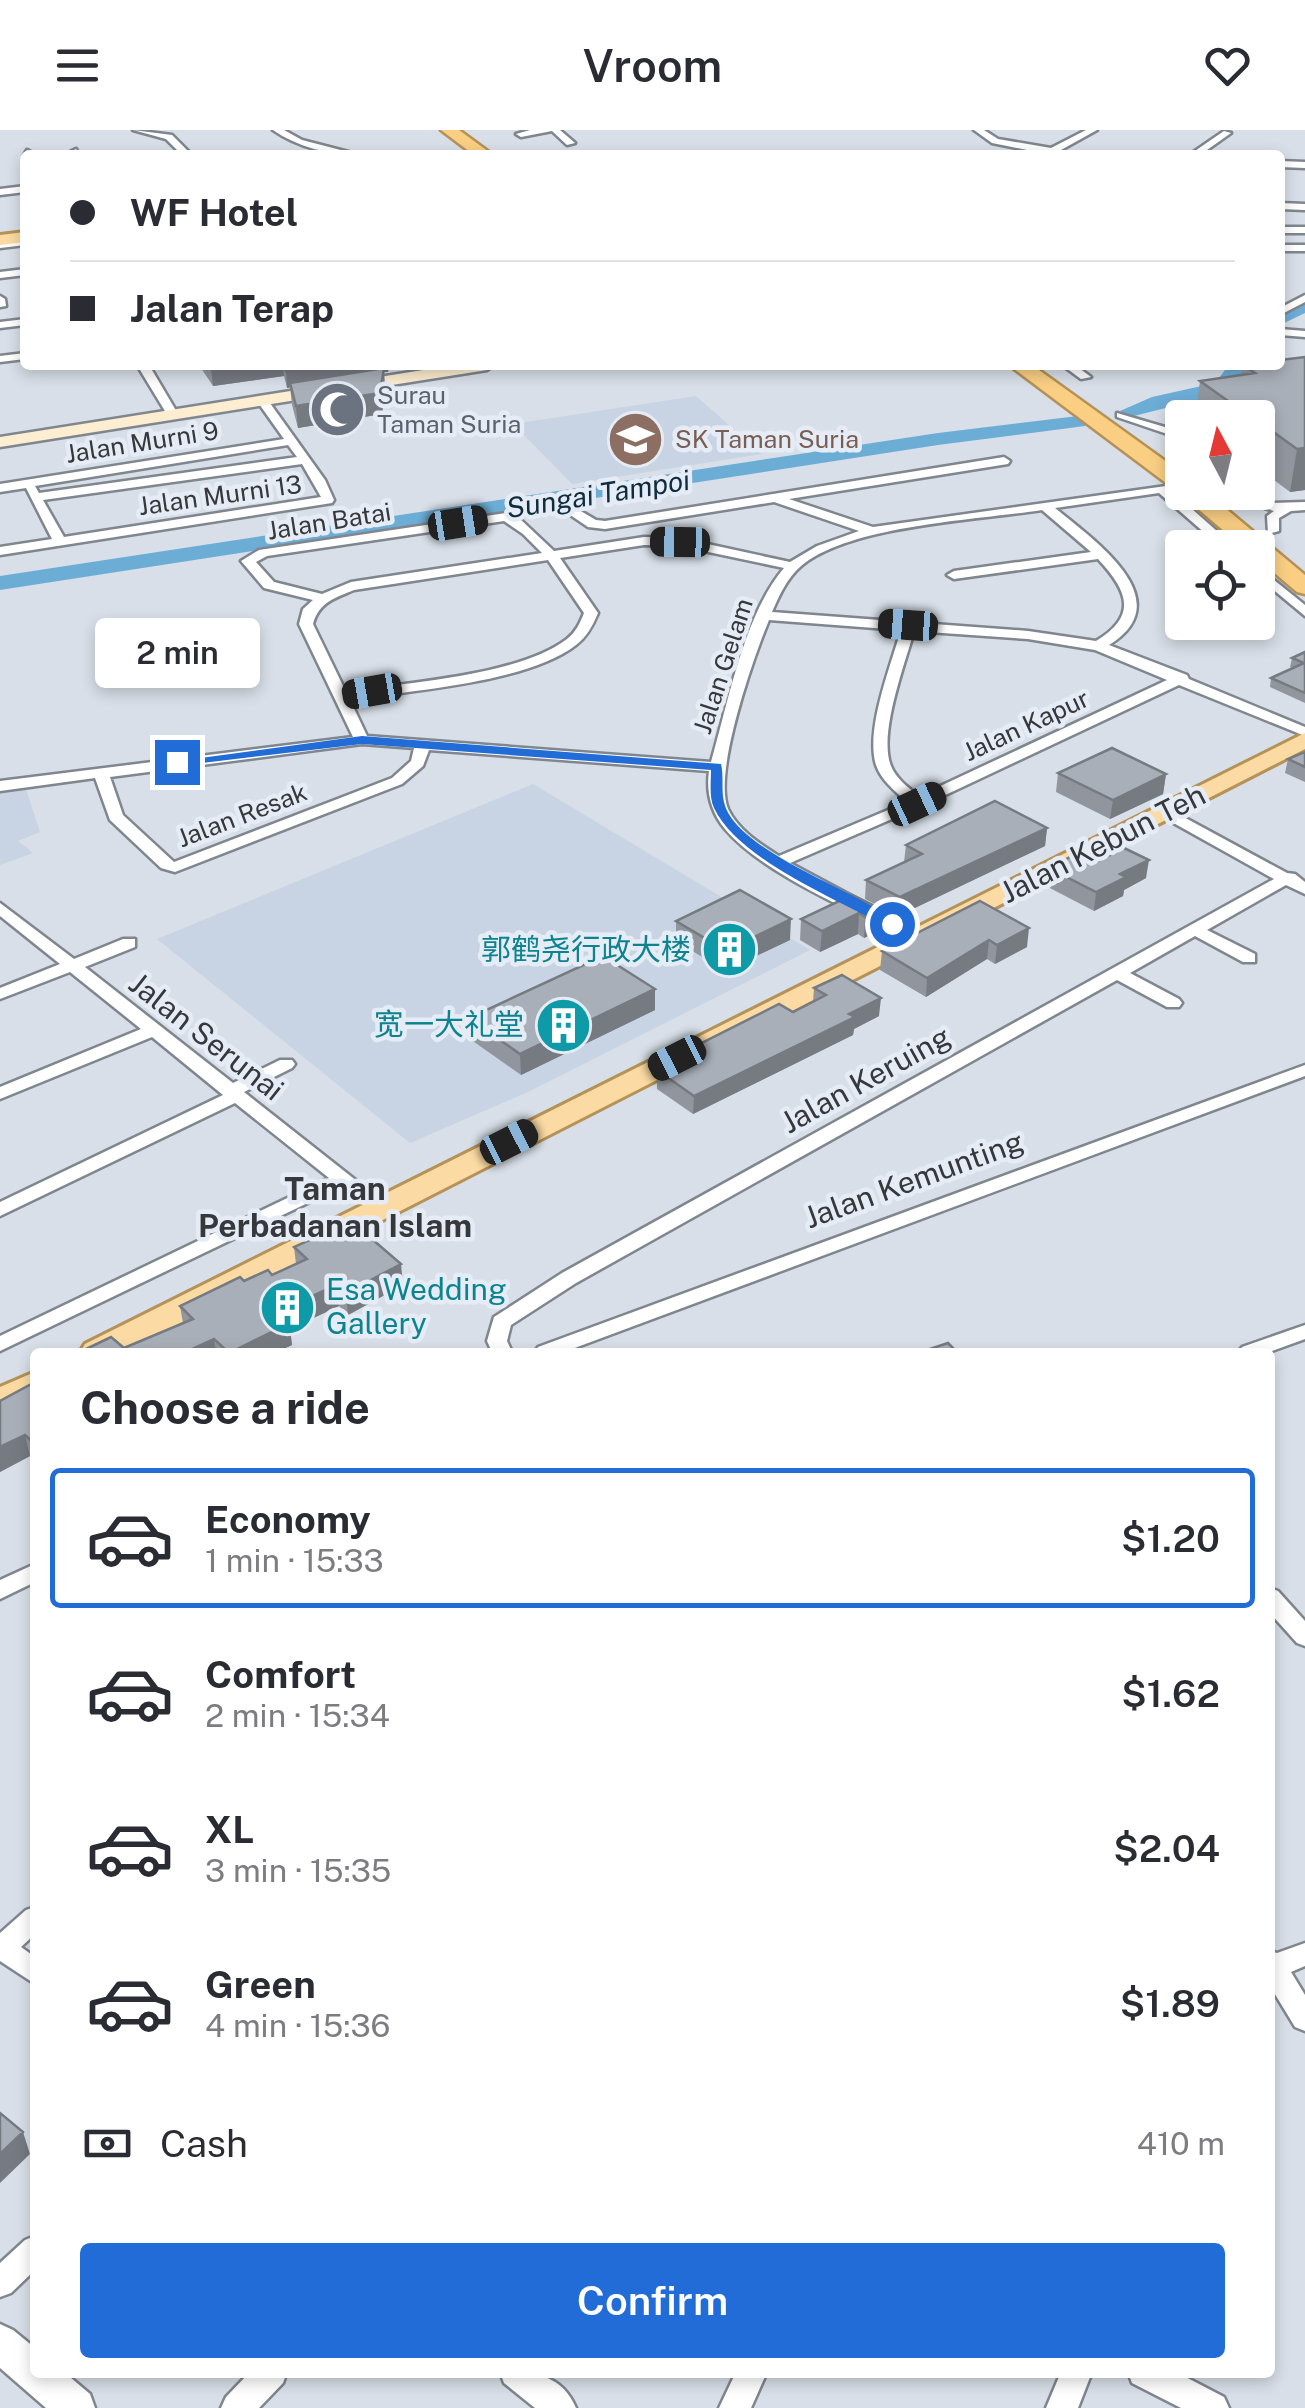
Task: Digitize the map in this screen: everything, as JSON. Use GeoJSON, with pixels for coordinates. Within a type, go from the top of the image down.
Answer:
{"type":"FeatureCollection","features":[{"type":"Feature","properties":{"kind":"highway"},"geometry":{"type":"LineString","coordinates":[[432,130],[459,150]]}},
{"type":"Feature","properties":{"kind":"highway"},"geometry":{"type":"LineString","coordinates":[[449,130],[478,150]]}},
{"type":"Feature","properties":{"kind":"highway"},"geometry":{"type":"LineString","coordinates":[[1026,370],[1145,453],[1165,478]]}},
{"type":"Feature","properties":{"kind":"highway"},"geometry":{"type":"LineString","coordinates":[[1054,370],[1165,446]]}},
{"type":"Feature","properties":{"kind":"highway"},"geometry":{"type":"LineString","coordinates":[[1213,510],[1305,587]]}},
{"type":"Feature","properties":{"kind":"highway"},"geometry":{"type":"LineString","coordinates":[[1255,510],[1271,530]]}},
{"type":"Feature","properties":{"kind":"highway"},"geometry":{"type":"LineString","coordinates":[[1275,533],[1305,557]]}},
{"type":"Feature","properties":{"kind":"main road"},"geometry":{"type":"LineString","coordinates":[[0,442],[447,370]]}},
{"type":"Feature","properties":{"kind":"main road","name":"Jalan Kebun Teh"},"geometry":{"type":"LineString","coordinates":[[105,1348],[1305,740]]}},
{"type":"Feature","properties":{"kind":"main road"},"geometry":{"type":"LineString","coordinates":[[0,1383],[30,1380]]}},
{"type":"Feature","properties":{"kind":"main road"},"geometry":{"type":"LineString","coordinates":[[0,1401],[30,1383]]}},
{"type":"Feature","properties":{"kind":"street"},"geometry":{"type":"LineString","coordinates":[[136,130],[169,137],[182,150]]}},
{"type":"Feature","properties":{"kind":"street"},"geometry":{"type":"LineString","coordinates":[[277,130],[298,142],[333,150]]}},
{"type":"Feature","properties":{"kind":"street"},"geometry":{"type":"LineString","coordinates":[[521,134],[552,130],[570,143]]}},
{"type":"Feature","properties":{"kind":"street"},"geometry":{"type":"LineString","coordinates":[[978,130],[996,141],[1036,150]]}},
{"type":"Feature","properties":{"kind":"street"},"geometry":{"type":"LineString","coordinates":[[996,141],[1018,130]]}},
{"type":"Feature","properties":{"kind":"street"},"geometry":{"type":"LineString","coordinates":[[1056,150],[1093,130]]}},
{"type":"Feature","properties":{"kind":"street"},"geometry":{"type":"LineString","coordinates":[[1202,150],[1228,133]]}},
{"type":"Feature","properties":{"kind":"street"},"geometry":{"type":"LineString","coordinates":[[146,370],[172,414]]}},
{"type":"Feature","properties":{"kind":"street"},"geometry":{"type":"LineString","coordinates":[[1076,370],[1085,376]]}},
{"type":"Feature","properties":{"kind":"street","name":"Jalan Murni 13"},"geometry":{"type":"LineString","coordinates":[[0,550],[328,500],[263,401]]}},
{"type":"Feature","properties":{"kind":"street"},"geometry":{"type":"LineString","coordinates":[[1121,415],[1165,430]]}},
{"type":"Feature","properties":{"kind":"street","name":"Jalan Murni 9"},"geometry":{"type":"LineString","coordinates":[[0,488],[290,440]]}},
{"type":"Feature","properties":{"kind":"street"},"geometry":{"type":"LineString","coordinates":[[36,496],[304,460]]}},
{"type":"Feature","properties":{"kind":"street"},"geometry":{"type":"LineString","coordinates":[[518,512],[562,504],[593,524],[605,525],[1004,460]]}},
{"type":"Feature","properties":{"kind":"street"},"geometry":{"type":"LineString","coordinates":[[28,482],[60,542]]}},
{"type":"Feature","properties":{"kind":"street"},"geometry":{"type":"LineString","coordinates":[[362,740],[306,624],[310,610],[322,598],[380,580],[644,541],[680,542],[792,566],[833,544],[872,531],[1165,488]]}},
{"type":"Feature","properties":{"kind":"street"},"geometry":{"type":"LineString","coordinates":[[776,496],[872,531]]}},
{"type":"Feature","properties":{"kind":"street"},"geometry":{"type":"LineString","coordinates":[[1045,506],[1130,588],[1130,610],[1123,630],[1098,646]]}},
{"type":"Feature","properties":{"kind":"street"},"geometry":{"type":"LineString","coordinates":[[1275,509],[1305,506]]}},
{"type":"Feature","properties":{"kind":"street"},"geometry":{"type":"LineString","coordinates":[[1272,530],[1273,516],[1286,509]]}},
{"type":"Feature","properties":{"kind":"street"},"geometry":{"type":"LineString","coordinates":[[1194,510],[1213,530]]}},
{"type":"Feature","properties":{"kind":"street","name":"Jalan Batai"},"geometry":{"type":"LineString","coordinates":[[322,598],[269,586],[248,561],[264,554],[506,516],[518,522],[550,555]]}},
{"type":"Feature","properties":{"kind":"street"},"geometry":{"type":"LineString","coordinates":[[340,697],[499,669],[568,644],[586,628],[591,613],[587,601],[550,555]]}},
{"type":"Feature","properties":{"kind":"street"},"geometry":{"type":"LineString","coordinates":[[954,575],[1100,555]]}},
{"type":"Feature","properties":{"kind":"street","name":"Jalan Gelam"},"geometry":{"type":"LineString","coordinates":[[792,566],[776,586],[764,616],[717,766],[718,804],[732,828],[780,862],[917,938]]}},
{"type":"Feature","properties":{"kind":"street"},"geometry":{"type":"LineString","coordinates":[[1275,586],[1305,612]]}},
{"type":"Feature","properties":{"kind":"street"},"geometry":{"type":"LineString","coordinates":[[764,616],[1028,634],[1098,646],[1305,732]]}},
{"type":"Feature","properties":{"kind":"street"},"geometry":{"type":"LineString","coordinates":[[908,625],[881,741],[882,762],[890,777],[917,804]]}},
{"type":"Feature","properties":{"kind":"street","name":"Jalan Kapur"},"geometry":{"type":"LineString","coordinates":[[780,862],[917,804],[1182,678]]}},
{"type":"Feature","properties":{"kind":"street"},"geometry":{"type":"LineString","coordinates":[[0,786],[362,740],[717,766]]}},
{"type":"Feature","properties":{"kind":"street","name":"Jalan Resak"},"geometry":{"type":"LineString","coordinates":[[101,772],[116,816],[175,867],[397,781],[418,763],[423,742]]}},
{"type":"Feature","properties":{"kind":"street"},"geometry":{"type":"LineString","coordinates":[[1167,813],[1297,883]]}},
{"type":"Feature","properties":{"kind":"street","name":"Jalan Keruing"},"geometry":{"type":"LineString","coordinates":[[501,1348],[501,1322],[569,1278],[1193,929],[1297,883]]}},
{"type":"Feature","properties":{"kind":"street","name":"Jalan Serunai"},"geometry":{"type":"LineString","coordinates":[[0,908],[380,1208]]}},
{"type":"Feature","properties":{"kind":"street"},"geometry":{"type":"LineString","coordinates":[[1193,929],[1249,958]]}},
{"type":"Feature","properties":{"kind":"street"},"geometry":{"type":"LineString","coordinates":[[0,994],[129,942]]}},
{"type":"Feature","properties":{"kind":"street"},"geometry":{"type":"LineString","coordinates":[[1115,972],[1174,1003]]}},
{"type":"Feature","properties":{"kind":"street"},"geometry":{"type":"LineString","coordinates":[[0,1094],[153,1030]]}},
{"type":"Feature","properties":{"kind":"street"},"geometry":{"type":"LineString","coordinates":[[0,1210],[286,1064]]}},
{"type":"Feature","properties":{"kind":"street","name":"Jalan Kemunting"},"geometry":{"type":"LineString","coordinates":[[556,1348],[1305,1070]]}},
{"type":"Feature","properties":{"kind":"street"},"geometry":{"type":"LineString","coordinates":[[0,1344],[342,1179]]}},
{"type":"Feature","properties":{"kind":"street"},"geometry":{"type":"LineString","coordinates":[[1260,1348],[1305,1333]]}},
{"type":"Feature","properties":{"kind":"street"},"geometry":{"type":"LineString","coordinates":[[0,1590],[30,1575]]}},
{"type":"Feature","properties":{"kind":"street"},"geometry":{"type":"LineString","coordinates":[[1275,1603],[1305,1637]]}},
{"type":"Feature","properties":{"kind":"street"},"geometry":{"type":"LineString","coordinates":[[30,1922],[1,1947],[30,1968]]}},
{"type":"Feature","properties":{"kind":"street"},"geometry":{"type":"LineString","coordinates":[[1275,1964],[1305,1954]]}},
{"type":"Feature","properties":{"kind":"street"},"geometry":{"type":"LineString","coordinates":[[1275,1971],[1305,2019]]}},
{"type":"Feature","properties":{"kind":"street"},"geometry":{"type":"LineString","coordinates":[[0,2283],[30,2255]]}},
{"type":"Feature","properties":{"kind":"street"},"geometry":{"type":"LineString","coordinates":[[0,2343],[30,2369]]}},
{"type":"Feature","properties":{"kind":"street"},"geometry":{"type":"LineString","coordinates":[[41,2378],[76,2408]]}},
{"type":"Feature","properties":{"kind":"street"},"geometry":{"type":"LineString","coordinates":[[237,2408],[266,2378]]}},
{"type":"Feature","properties":{"kind":"street"},"geometry":{"type":"LineString","coordinates":[[522,2378],[560,2408]]}},
{"type":"Feature","properties":{"kind":"street"},"geometry":{"type":"LineString","coordinates":[[735,2408],[749,2378]]}},
{"type":"Feature","properties":{"kind":"street"},"geometry":{"type":"LineString","coordinates":[[1062,2408],[1074,2378]]}},
{"type":"Feature","properties":{"kind":"street"},"geometry":{"type":"LineString","coordinates":[[1155,2378],[1213,2408]]}},
{"type":"Feature","properties":{"kind":"shaded area","name":"SK Taman Suria"},"geometry":{"type":"Polygon","coordinates":[[[696,396],[762,454],[572,484],[513,424],[696,396]]]}},
{"type":"Feature","properties":{"kind":"shaded area"},"geometry":{"type":"Polygon","coordinates":[[[533,784],[810,950],[528,1092],[410,1143],[157,939],[533,784]]]}},
{"type":"Feature","properties":{"kind":"shaded area"},"geometry":{"type":"Polygon","coordinates":[[[25,786],[40,832],[18,841],[33,853],[0,865],[0,790],[25,786]]]}},
{"type":"Feature","properties":{"kind":"building"},"geometry":{"type":"Polygon","coordinates":[[[1305,357],[1305,448],[1297,449],[1275,433],[1275,400],[1227,400],[1200,381],[1255,373],[1250,370],[1285,370],[1285,359],[1305,357]]]}},
{"type":"Feature","properties":{"kind":"building"},"geometry":{"type":"Polygon","coordinates":[[[384,370],[380,393],[296,406],[290,383],[384,370]]]}},
{"type":"Feature","properties":{"kind":"building"},"geometry":{"type":"Polygon","coordinates":[[[1305,652],[1305,693],[1271,678],[1304,663],[1292,658],[1305,652]]]}},
{"type":"Feature","properties":{"kind":"building"},"geometry":{"type":"Polygon","coordinates":[[[1112,748],[1166,774],[1113,800],[1058,773],[1112,748]]]}},
{"type":"Feature","properties":{"kind":"building"},"geometry":{"type":"Polygon","coordinates":[[[1305,752],[1305,767],[1288,759],[1305,752]]]}},
{"type":"Feature","properties":{"kind":"building"},"geometry":{"type":"Polygon","coordinates":[[[995,801],[1047,828],[900,897],[866,880],[922,854],[906,845],[995,801]]]}},
{"type":"Feature","properties":{"kind":"building"},"geometry":{"type":"Polygon","coordinates":[[[1124,848],[1149,860],[1120,874],[1126,877],[1096,892],[1049,868],[1078,853],[1096,862],[1124,848]]]}},
{"type":"Feature","properties":{"kind":"building"},"geometry":{"type":"Polygon","coordinates":[[[740,890],[791,919],[730,953],[676,921],[740,890]]]}},
{"type":"Feature","properties":{"kind":"building"},"geometry":{"type":"Polygon","coordinates":[[[852,895],[881,909],[865,917],[859,913],[822,931],[801,919],[852,895]]]}},
{"type":"Feature","properties":{"kind":"building"},"geometry":{"type":"Polygon","coordinates":[[[980,901],[1029,928],[997,945],[989,940],[927,978],[882,951],[980,901]]]}},
{"type":"Feature","properties":{"kind":"building"},"geometry":{"type":"Polygon","coordinates":[[[603,956],[655,989],[520,1054],[469,1018],[603,956]]]}},
{"type":"Feature","properties":{"kind":"building"},"geometry":{"type":"Polygon","coordinates":[[[842,975],[881,998],[849,1014],[855,1017],[694,1096],[657,1070],[690,1056],[684,1052],[779,1004],[793,1012],[826,995],[814,988],[842,975]]]}},
{"type":"Feature","properties":{"kind":"building"},"geometry":{"type":"Polygon","coordinates":[[[351,1221],[401,1264],[346,1293],[336,1285],[278,1312],[290,1323],[239,1348],[224,1348],[214,1339],[195,1348],[124,1348],[193,1319],[180,1306],[240,1277],[244,1281],[268,1270],[272,1275],[307,1259],[294,1247],[351,1221]]]}},
{"type":"Feature","properties":{"kind":"building"},"geometry":{"type":"Polygon","coordinates":[[[111,1337],[124,1348],[88,1348],[111,1337]]]}},
{"type":"Feature","properties":{"kind":"building"},"geometry":{"type":"Polygon","coordinates":[[[30,1385],[30,1440],[25,1435],[0,1447],[0,1401],[30,1385]]]}},
{"type":"Feature","properties":{"kind":"building"},"geometry":{"type":"Polygon","coordinates":[[[0,2113],[23,2132],[0,2154],[0,2113]]]}},
{"type":"Feature","properties":{"kind":"waterway","name":"Sungai Tampoi"},"geometry":{"type":"LineString","coordinates":[[1285,316],[1305,306]]}},
{"type":"Feature","properties":{"kind":"waterway","name":"Sungai Tampoi"},"geometry":{"type":"LineString","coordinates":[[1130,411],[1222,388],[1235,370]]}},
{"type":"Feature","properties":{"kind":"waterway","name":"Sungai Tampoi"},"geometry":{"type":"LineString","coordinates":[[0,583],[938,439],[1078,422]]}},
{"type":"Feature","properties":{"kind":"place","name":"Surau Taman Suria"},"geometry":{"type":"Point","coordinates":[338,409]}},
{"type":"Feature","properties":{"kind":"place","name":"SK Taman Suria"},"geometry":{"type":"Point","coordinates":[636,439]}},
{"type":"Feature","properties":{"kind":"place","name":"郭鹤尧行政大楼"},"geometry":{"type":"Point","coordinates":[730,950]}},
{"type":"Feature","properties":{"kind":"place","name":"宽一大礼堂"},"geometry":{"type":"Point","coordinates":[563,1025]}},
{"type":"Feature","properties":{"kind":"place","name":"Esa Wedding Gallery"},"geometry":{"type":"Point","coordinates":[287,1307]}},
{"type":"Feature","properties":{"kind":"district","name":"Taman Perbadanan Islam"},"geometry":{"type":"Point","coordinates":[335,1208]}},
{"type":"Feature","properties":{"kind":"route"},"geometry":{"type":"LineString","coordinates":[[177,762],[362,740],[717,766],[714,780],[718,804],[732,828],[780,862],[892,924]]}}]}
